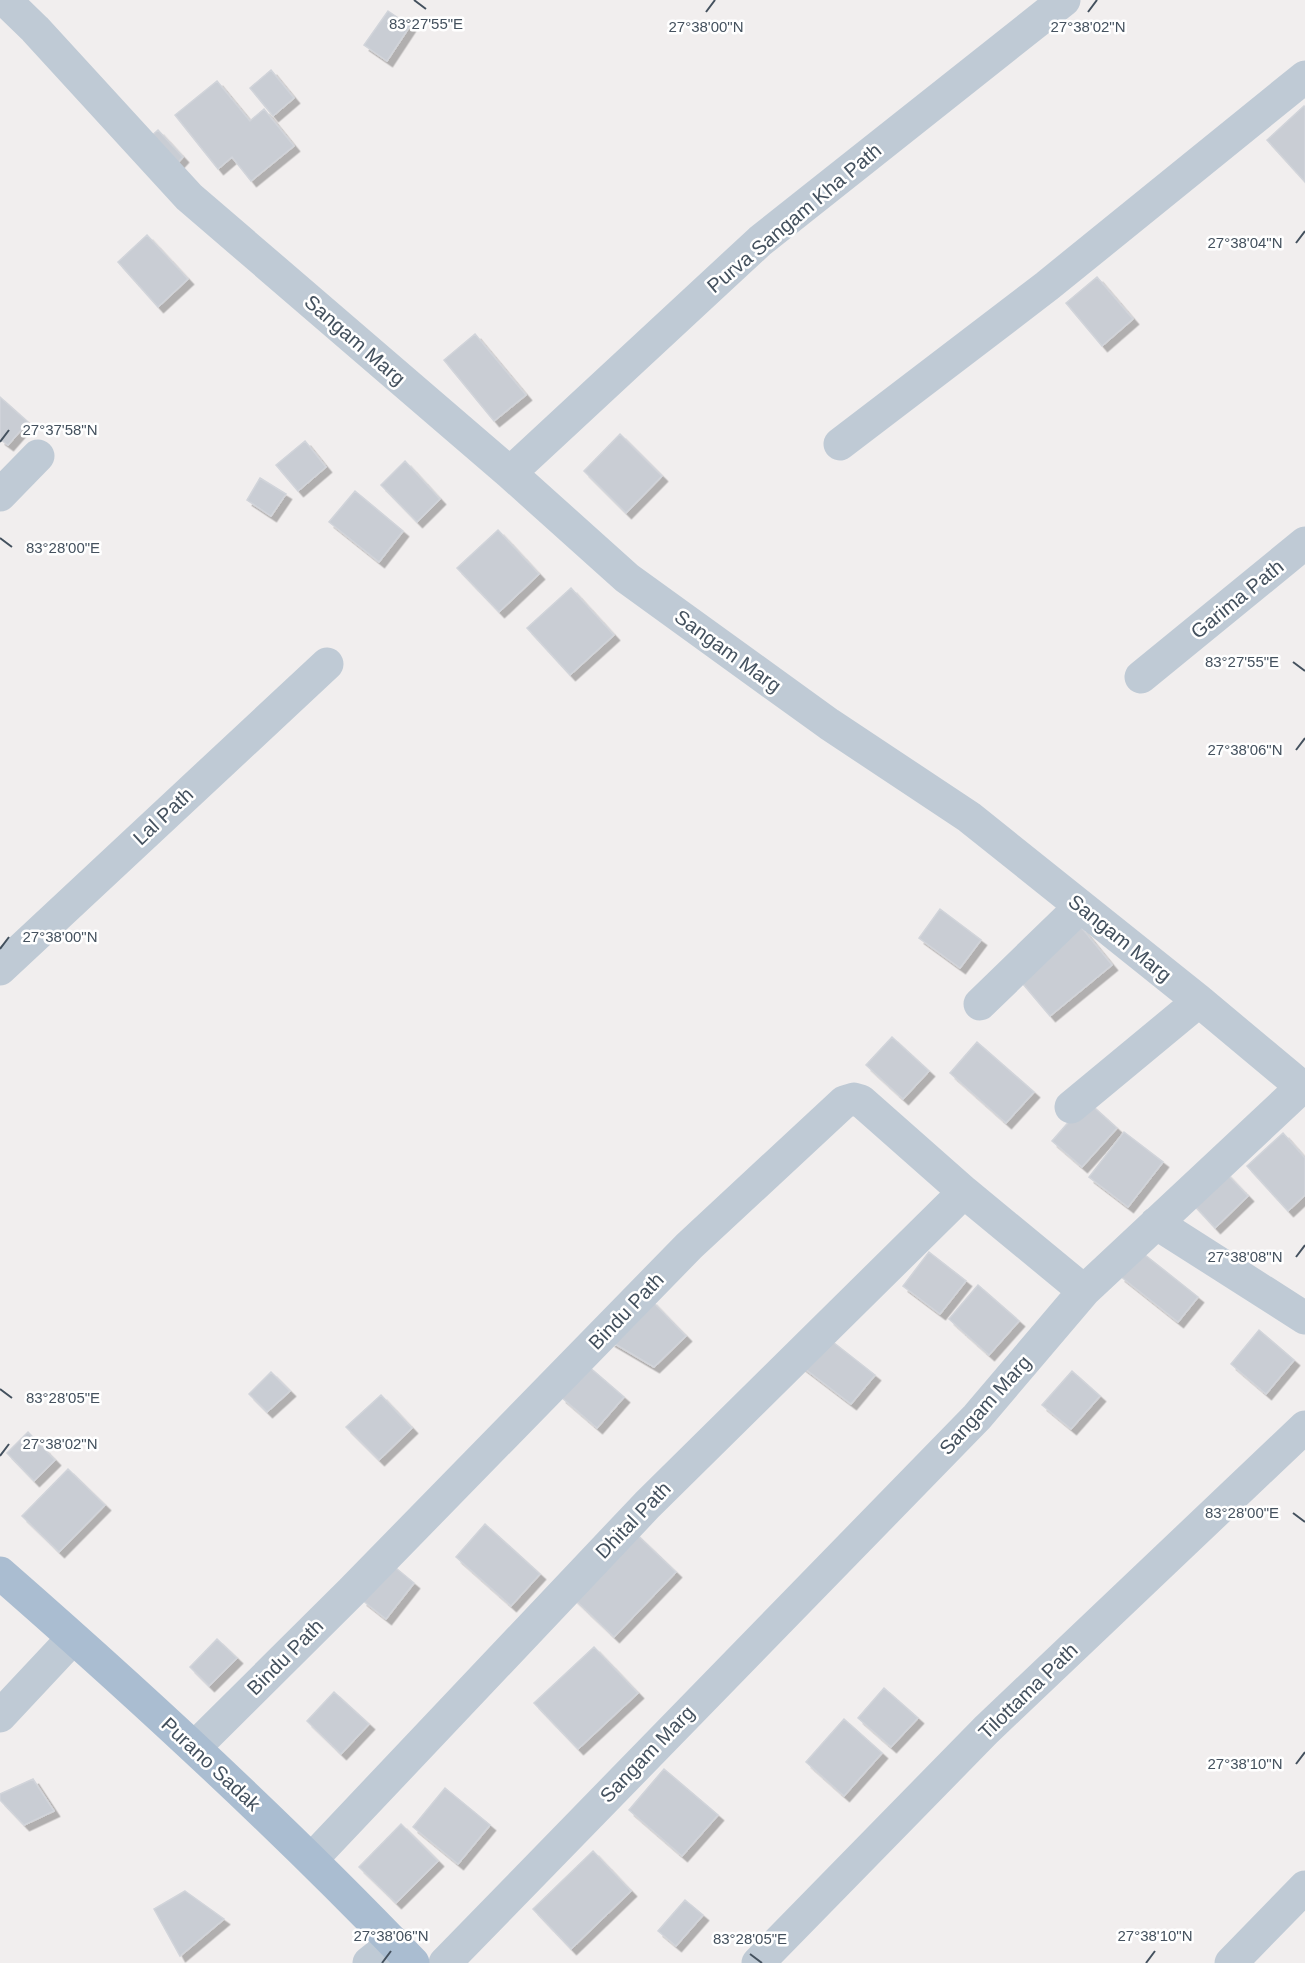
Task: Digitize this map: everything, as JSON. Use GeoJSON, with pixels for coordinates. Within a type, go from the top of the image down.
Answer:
{"type":"FeatureCollection","features":[{"type":"Feature","properties":{"kind":"main road","name":"Purano Sadak"},"geometry":{"type":"LineString","coordinates":[[0,1573],[195,1747],[312,1859],[392,1956]]}},
{"type":"Feature","properties":{"kind":"street","name":"Sangam Marg"},"geometry":{"type":"LineString","coordinates":[[5,0],[35,28],[189,197],[510,473],[627,578],[829,724],[969,817],[1303,1086],[1084,1292],[976,1417],[445,1963]]}},
{"type":"Feature","properties":{"kind":"street","name":"Purva Sangam Kha Path"},"geometry":{"type":"LineString","coordinates":[[510,473],[760,241],[1064,0]]}},
{"type":"Feature","properties":{"kind":"street"},"geometry":{"type":"LineString","coordinates":[[840,444],[1047,286],[1305,77]]}},
{"type":"Feature","properties":{"kind":"street"},"geometry":{"type":"LineString","coordinates":[[0,495],[38,456]]}},
{"type":"Feature","properties":{"kind":"street","name":"Garima Path"},"geometry":{"type":"LineString","coordinates":[[1141,677],[1305,543]]}},
{"type":"Feature","properties":{"kind":"street","name":"Lal Path"},"geometry":{"type":"LineString","coordinates":[[0,969],[327,664]]}},
{"type":"Feature","properties":{"kind":"street"},"geometry":{"type":"LineString","coordinates":[[980,1004],[1080,907]]}},
{"type":"Feature","properties":{"kind":"street"},"geometry":{"type":"LineString","coordinates":[[1071,1107],[1199,1001]]}},
{"type":"Feature","properties":{"kind":"street","name":"Bindu Path"},"geometry":{"type":"LineString","coordinates":[[195,1747],[351,1592],[689,1246],[844,1102],[854,1098],[861,1101],[964,1192],[1084,1292]]}},
{"type":"Feature","properties":{"kind":"street","name":"Dhital Path"},"geometry":{"type":"LineString","coordinates":[[312,1859],[646,1505],[964,1192]]}},
{"type":"Feature","properties":{"kind":"street"},"geometry":{"type":"LineString","coordinates":[[1156,1222],[1305,1318]]}},
{"type":"Feature","properties":{"kind":"street","name":"Tilottama Path"},"geometry":{"type":"LineString","coordinates":[[758,1963],[986,1731],[1305,1427]]}},
{"type":"Feature","properties":{"kind":"street"},"geometry":{"type":"LineString","coordinates":[[0,1716],[73,1638]]}},
{"type":"Feature","properties":{"kind":"street"},"geometry":{"type":"LineString","coordinates":[[1231,1963],[1305,1887]]}},
{"type":"Feature","properties":{"kind":"building"},"geometry":{"type":"Polygon","coordinates":[[[388,11],[410,26],[387,61],[364,45],[388,11]]]}},
{"type":"Feature","properties":{"kind":"building"},"geometry":{"type":"Polygon","coordinates":[[[271,70],[294,98],[273,116],[250,88],[271,70]]]}},
{"type":"Feature","properties":{"kind":"building"},"geometry":{"type":"Polygon","coordinates":[[[217,81],[250,121],[264,109],[294,146],[251,181],[232,157],[218,169],[175,115],[217,81]]]}},
{"type":"Feature","properties":{"kind":"building"},"geometry":{"type":"Polygon","coordinates":[[[1304,106],[1305,108],[1305,182],[1267,140],[1304,106]]]}},
{"type":"Feature","properties":{"kind":"building"},"geometry":{"type":"Polygon","coordinates":[[[158,130],[183,157],[174,167],[148,139],[158,130]]]}},
{"type":"Feature","properties":{"kind":"building"},"geometry":{"type":"Polygon","coordinates":[[[147,235],[188,279],[158,307],[118,262],[147,235]]]}},
{"type":"Feature","properties":{"kind":"building"},"geometry":{"type":"Polygon","coordinates":[[[1097,277],[1133,319],[1102,346],[1066,303],[1097,277]]]}},
{"type":"Feature","properties":{"kind":"building"},"geometry":{"type":"Polygon","coordinates":[[[475,334],[526,395],[494,421],[444,360],[475,334]]]}},
{"type":"Feature","properties":{"kind":"building"},"geometry":{"type":"Polygon","coordinates":[[[0,397],[28,422],[8,445],[0,439],[0,397]]]}},
{"type":"Feature","properties":{"kind":"building"},"geometry":{"type":"Polygon","coordinates":[[[620,434],[662,476],[626,513],[584,471],[620,434]]]}},
{"type":"Feature","properties":{"kind":"building"},"geometry":{"type":"Polygon","coordinates":[[[305,441],[326,467],[298,491],[276,465],[305,441]]]}},
{"type":"Feature","properties":{"kind":"building"},"geometry":{"type":"Polygon","coordinates":[[[405,461],[440,499],[417,522],[381,485],[405,461]]]}},
{"type":"Feature","properties":{"kind":"building"},"geometry":{"type":"Polygon","coordinates":[[[260,478],[286,494],[271,516],[247,500],[260,478]]]}},
{"type":"Feature","properties":{"kind":"building"},"geometry":{"type":"Polygon","coordinates":[[[355,491],[403,531],[379,562],[329,522],[355,491]]]}},
{"type":"Feature","properties":{"kind":"building"},"geometry":{"type":"Polygon","coordinates":[[[498,530],[539,574],[499,612],[457,568],[498,530]]]}},
{"type":"Feature","properties":{"kind":"building"},"geometry":{"type":"Polygon","coordinates":[[[571,588],[614,635],[570,675],[527,628],[571,588]]]}},
{"type":"Feature","properties":{"kind":"building"},"geometry":{"type":"Polygon","coordinates":[[[940,909],[981,940],[960,968],[919,938],[940,909]]]}},
{"type":"Feature","properties":{"kind":"building"},"geometry":{"type":"Polygon","coordinates":[[[1081,927],[1112,965],[1050,1016],[1018,978],[1081,927]]]}},
{"type":"Feature","properties":{"kind":"building"},"geometry":{"type":"Polygon","coordinates":[[[892,1037],[929,1071],[903,1099],[866,1065],[892,1037]]]}},
{"type":"Feature","properties":{"kind":"building"},"geometry":{"type":"Polygon","coordinates":[[[977,1042],[1034,1092],[1006,1123],[950,1073],[977,1042]]]}},
{"type":"Feature","properties":{"kind":"building"},"geometry":{"type":"Polygon","coordinates":[[[1087,1101],[1117,1128],[1082,1167],[1052,1141],[1087,1101]]]}},
{"type":"Feature","properties":{"kind":"building"},"geometry":{"type":"Polygon","coordinates":[[[1124,1132],[1163,1162],[1128,1207],[1089,1177],[1124,1132]]]}},
{"type":"Feature","properties":{"kind":"building"},"geometry":{"type":"Polygon","coordinates":[[[1283,1133],[1305,1158],[1305,1195],[1288,1211],[1247,1166],[1283,1133]]]}},
{"type":"Feature","properties":{"kind":"building"},"geometry":{"type":"Polygon","coordinates":[[[1225,1172],[1248,1196],[1215,1228],[1192,1203],[1225,1172]]]}},
{"type":"Feature","properties":{"kind":"building"},"geometry":{"type":"Polygon","coordinates":[[[1140,1251],[1198,1297],[1178,1322],[1120,1276],[1140,1251]]]}},
{"type":"Feature","properties":{"kind":"building"},"geometry":{"type":"Polygon","coordinates":[[[929,1252],[966,1281],[940,1314],[903,1286],[929,1252]]]}},
{"type":"Feature","properties":{"kind":"building"},"geometry":{"type":"Polygon","coordinates":[[[978,1285],[1019,1321],[989,1355],[949,1319],[978,1285]]]}},
{"type":"Feature","properties":{"kind":"building"},"geometry":{"type":"Polygon","coordinates":[[[651,1300],[686,1336],[654,1367],[610,1341],[651,1300]]]}},
{"type":"Feature","properties":{"kind":"building"},"geometry":{"type":"Polygon","coordinates":[[[1259,1330],[1294,1360],[1266,1394],[1231,1364],[1259,1330]]]}},
{"type":"Feature","properties":{"kind":"building"},"geometry":{"type":"Polygon","coordinates":[[[824,1335],[875,1375],[851,1404],[800,1365],[824,1335]]]}},
{"type":"Feature","properties":{"kind":"building"},"geometry":{"type":"Polygon","coordinates":[[[588,1366],[624,1397],[597,1428],[561,1397],[588,1366]]]}},
{"type":"Feature","properties":{"kind":"building"},"geometry":{"type":"Polygon","coordinates":[[[1072,1371],[1100,1396],[1071,1429],[1042,1405],[1072,1371]]]}},
{"type":"Feature","properties":{"kind":"building"},"geometry":{"type":"Polygon","coordinates":[[[271,1372],[290,1391],[267,1412],[249,1394],[271,1372]]]}},
{"type":"Feature","properties":{"kind":"building"},"geometry":{"type":"Polygon","coordinates":[[[381,1395],[412,1428],[379,1460],[346,1427],[381,1395]]]}},
{"type":"Feature","properties":{"kind":"building"},"geometry":{"type":"Polygon","coordinates":[[[28,1432],[55,1460],[34,1481],[7,1453],[28,1432]]]}},
{"type":"Feature","properties":{"kind":"building"},"geometry":{"type":"Polygon","coordinates":[[[68,1469],[105,1505],[59,1552],[22,1516],[68,1469]]]}},
{"type":"Feature","properties":{"kind":"building"},"geometry":{"type":"Polygon","coordinates":[[[485,1524],[540,1574],[511,1606],[456,1557],[485,1524]]]}},
{"type":"Feature","properties":{"kind":"building"},"geometry":{"type":"Polygon","coordinates":[[[632,1530],[676,1572],[614,1637],[570,1595],[632,1530]]]}},
{"type":"Feature","properties":{"kind":"building"},"geometry":{"type":"Polygon","coordinates":[[[391,1564],[414,1583],[386,1619],[362,1600],[391,1564]]]}},
{"type":"Feature","properties":{"kind":"building"},"geometry":{"type":"Polygon","coordinates":[[[217,1639],[237,1658],[209,1686],[190,1667],[217,1639]]]}},
{"type":"Feature","properties":{"kind":"building"},"geometry":{"type":"Polygon","coordinates":[[[594,1647],[638,1693],[578,1749],[534,1703],[594,1647]]]}},
{"type":"Feature","properties":{"kind":"building"},"geometry":{"type":"Polygon","coordinates":[[[884,1688],[918,1718],[891,1747],[858,1718],[884,1688]]]}},
{"type":"Feature","properties":{"kind":"building"},"geometry":{"type":"Polygon","coordinates":[[[334,1692],[369,1724],[341,1754],[307,1721],[334,1692]]]}},
{"type":"Feature","properties":{"kind":"building"},"geometry":{"type":"Polygon","coordinates":[[[844,1719],[882,1753],[844,1796],[806,1762],[844,1719]]]}},
{"type":"Feature","properties":{"kind":"building"},"geometry":{"type":"Polygon","coordinates":[[[664,1769],[718,1815],[682,1856],[629,1810],[664,1769]]]}},
{"type":"Feature","properties":{"kind":"building"},"geometry":{"type":"Polygon","coordinates":[[[33,1779],[54,1811],[24,1825],[0,1800],[0,1794],[33,1779]]]}},
{"type":"Feature","properties":{"kind":"building"},"geometry":{"type":"Polygon","coordinates":[[[445,1788],[490,1825],[458,1864],[413,1827],[445,1788]]]}},
{"type":"Feature","properties":{"kind":"building"},"geometry":{"type":"Polygon","coordinates":[[[401,1824],[438,1861],[396,1903],[359,1867],[401,1824]]]}},
{"type":"Feature","properties":{"kind":"building"},"geometry":{"type":"Polygon","coordinates":[[[593,1851],[631,1891],[571,1949],[533,1909],[593,1851]]]}},
{"type":"Feature","properties":{"kind":"building"},"geometry":{"type":"Polygon","coordinates":[[[185,1891],[224,1919],[180,1956],[154,1909],[185,1891]]]}},
{"type":"Feature","properties":{"kind":"building"},"geometry":{"type":"Polygon","coordinates":[[[685,1900],[703,1915],[676,1946],[658,1931],[685,1900]]]}}]}
